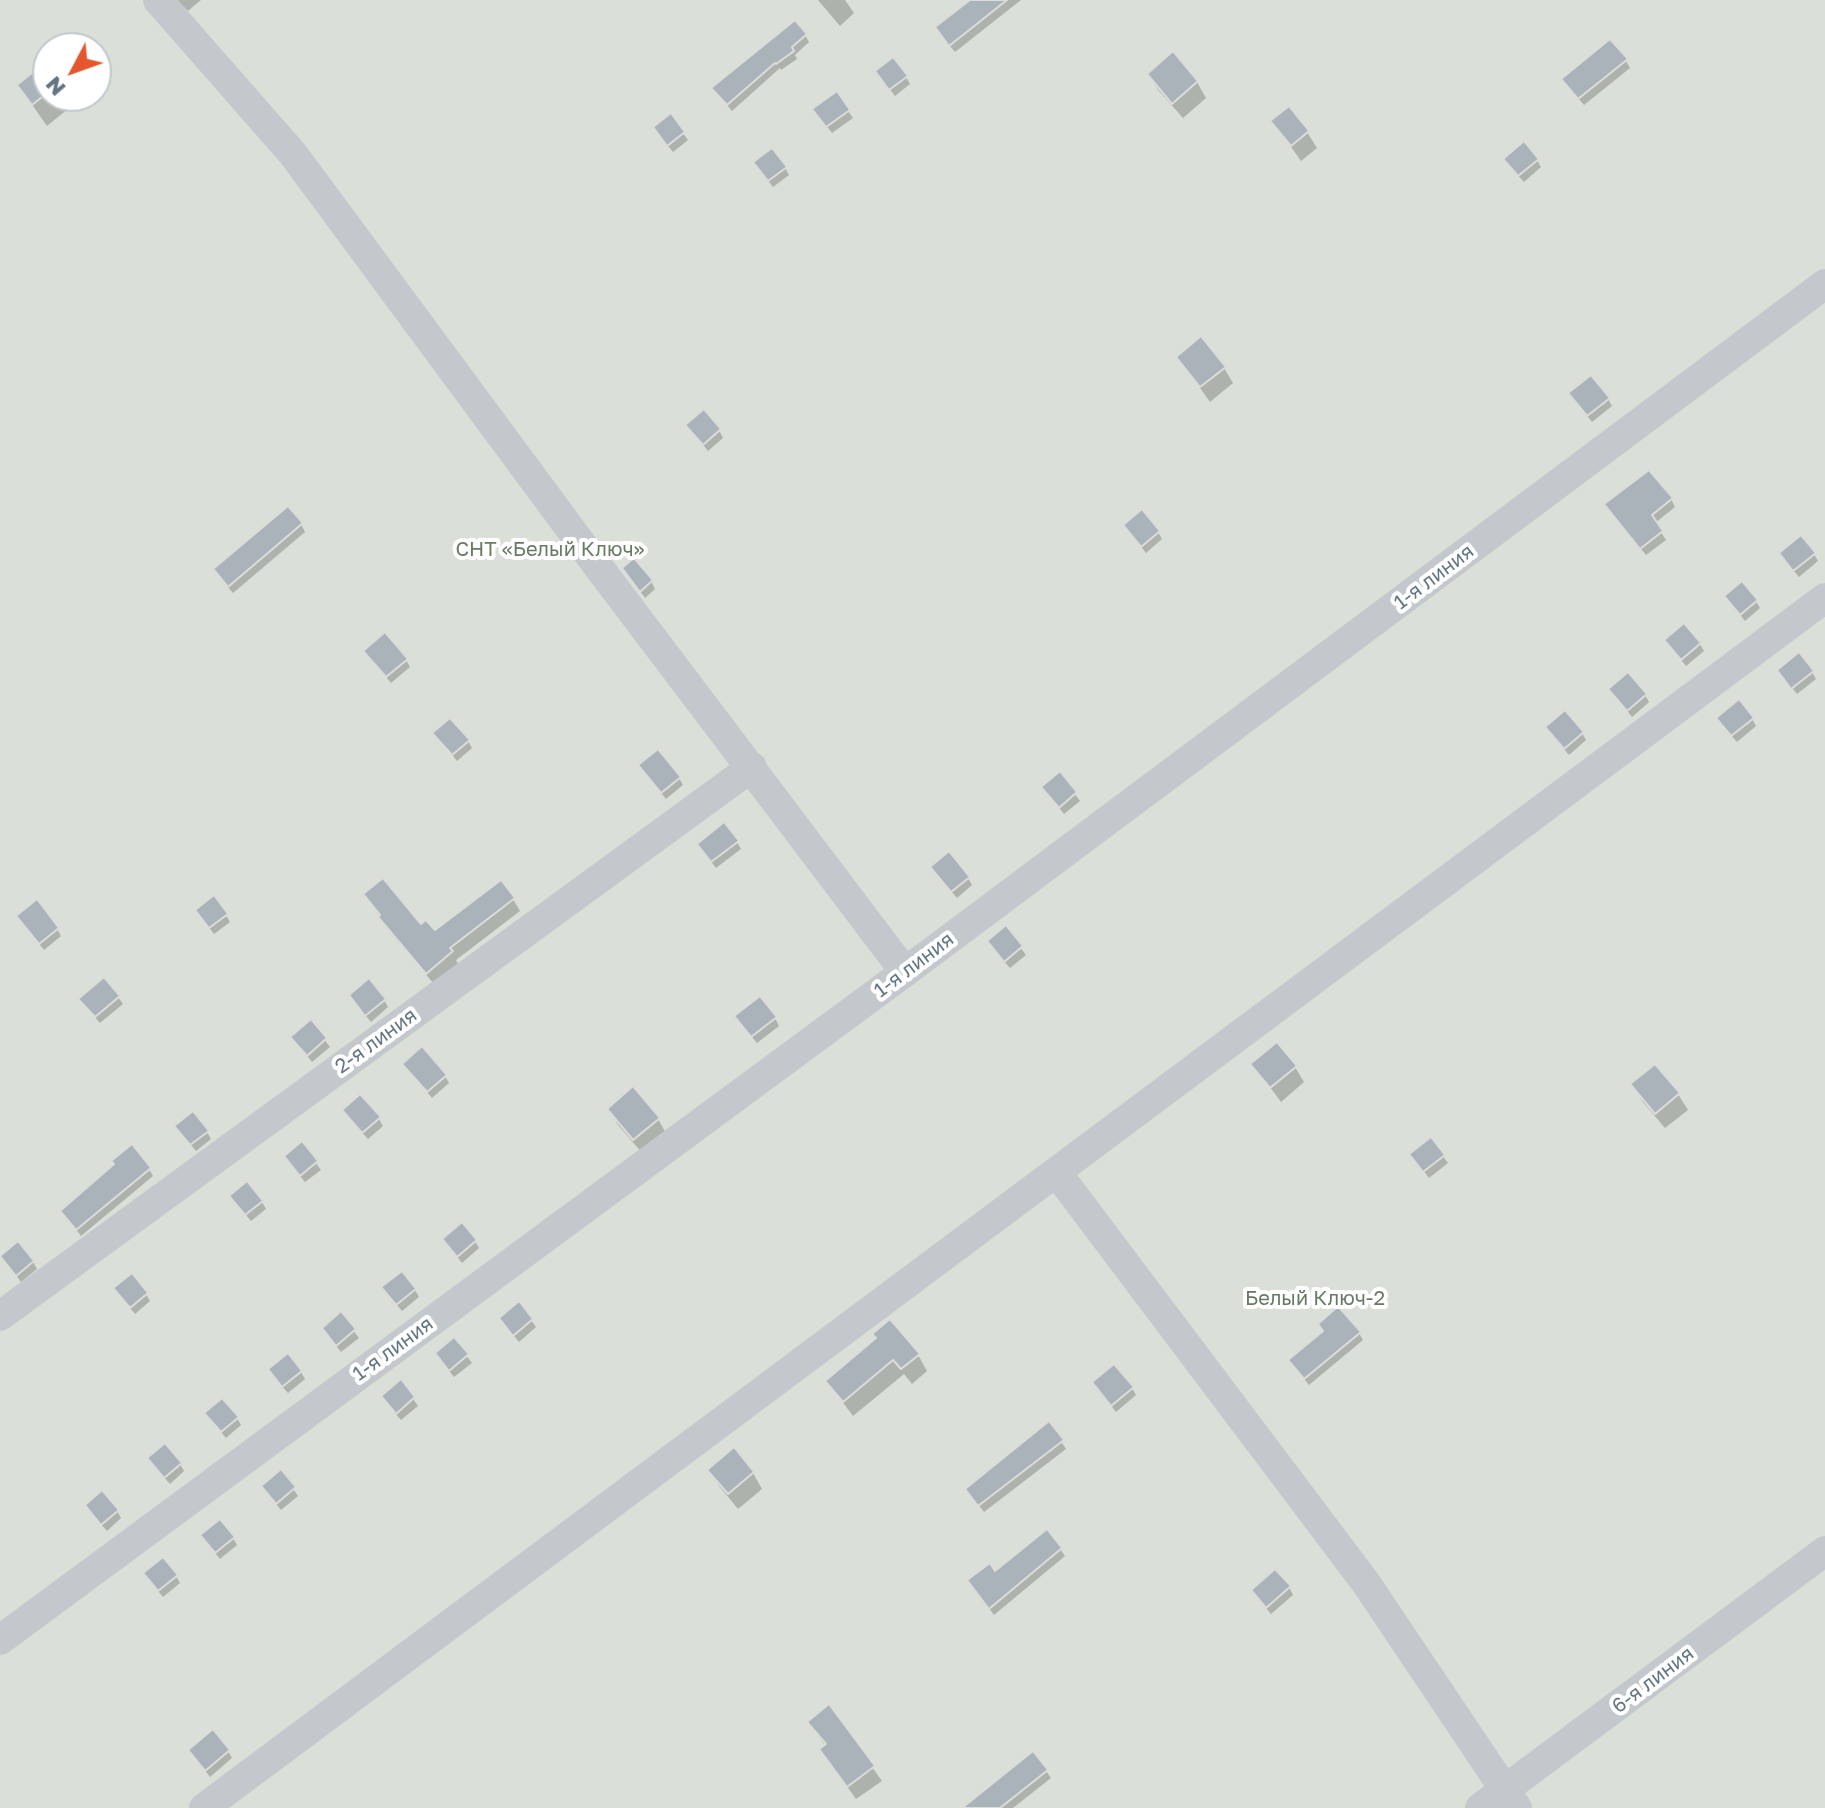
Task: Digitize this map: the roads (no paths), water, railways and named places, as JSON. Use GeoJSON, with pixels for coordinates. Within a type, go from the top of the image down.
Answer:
{"type":"FeatureCollection","features":[{"type":"Feature","properties":{"kind":"street"},"geometry":{"type":"LineString","coordinates":[[158,0],[293,154],[600,569],[905,972]]}},
{"type":"Feature","properties":{"kind":"street","name":"1-я линия"},"geometry":{"type":"LineString","coordinates":[[0,1640],[905,972],[1825,284]]}},
{"type":"Feature","properties":{"kind":"street"},"geometry":{"type":"LineString","coordinates":[[204,1808],[1825,598]]}},
{"type":"Feature","properties":{"kind":"street","name":"2-я линия"},"geometry":{"type":"LineString","coordinates":[[0,1316],[752,767]]}},
{"type":"Feature","properties":{"kind":"street"},"geometry":{"type":"LineString","coordinates":[[1057,1173],[1366,1583],[1500,1802]]}},
{"type":"Feature","properties":{"kind":"street","name":"6-я линия"},"geometry":{"type":"LineString","coordinates":[[1500,1802],[1825,1551]]}},
{"type":"Feature","properties":{"kind":"park label","name":"СНТ «Белый Ключ»"},"geometry":{"type":"Point","coordinates":[550,550]}},
{"type":"Feature","properties":{"kind":"park label","name":"Белый Ключ-2"},"geometry":{"type":"Point","coordinates":[1315,1299]}}]}
